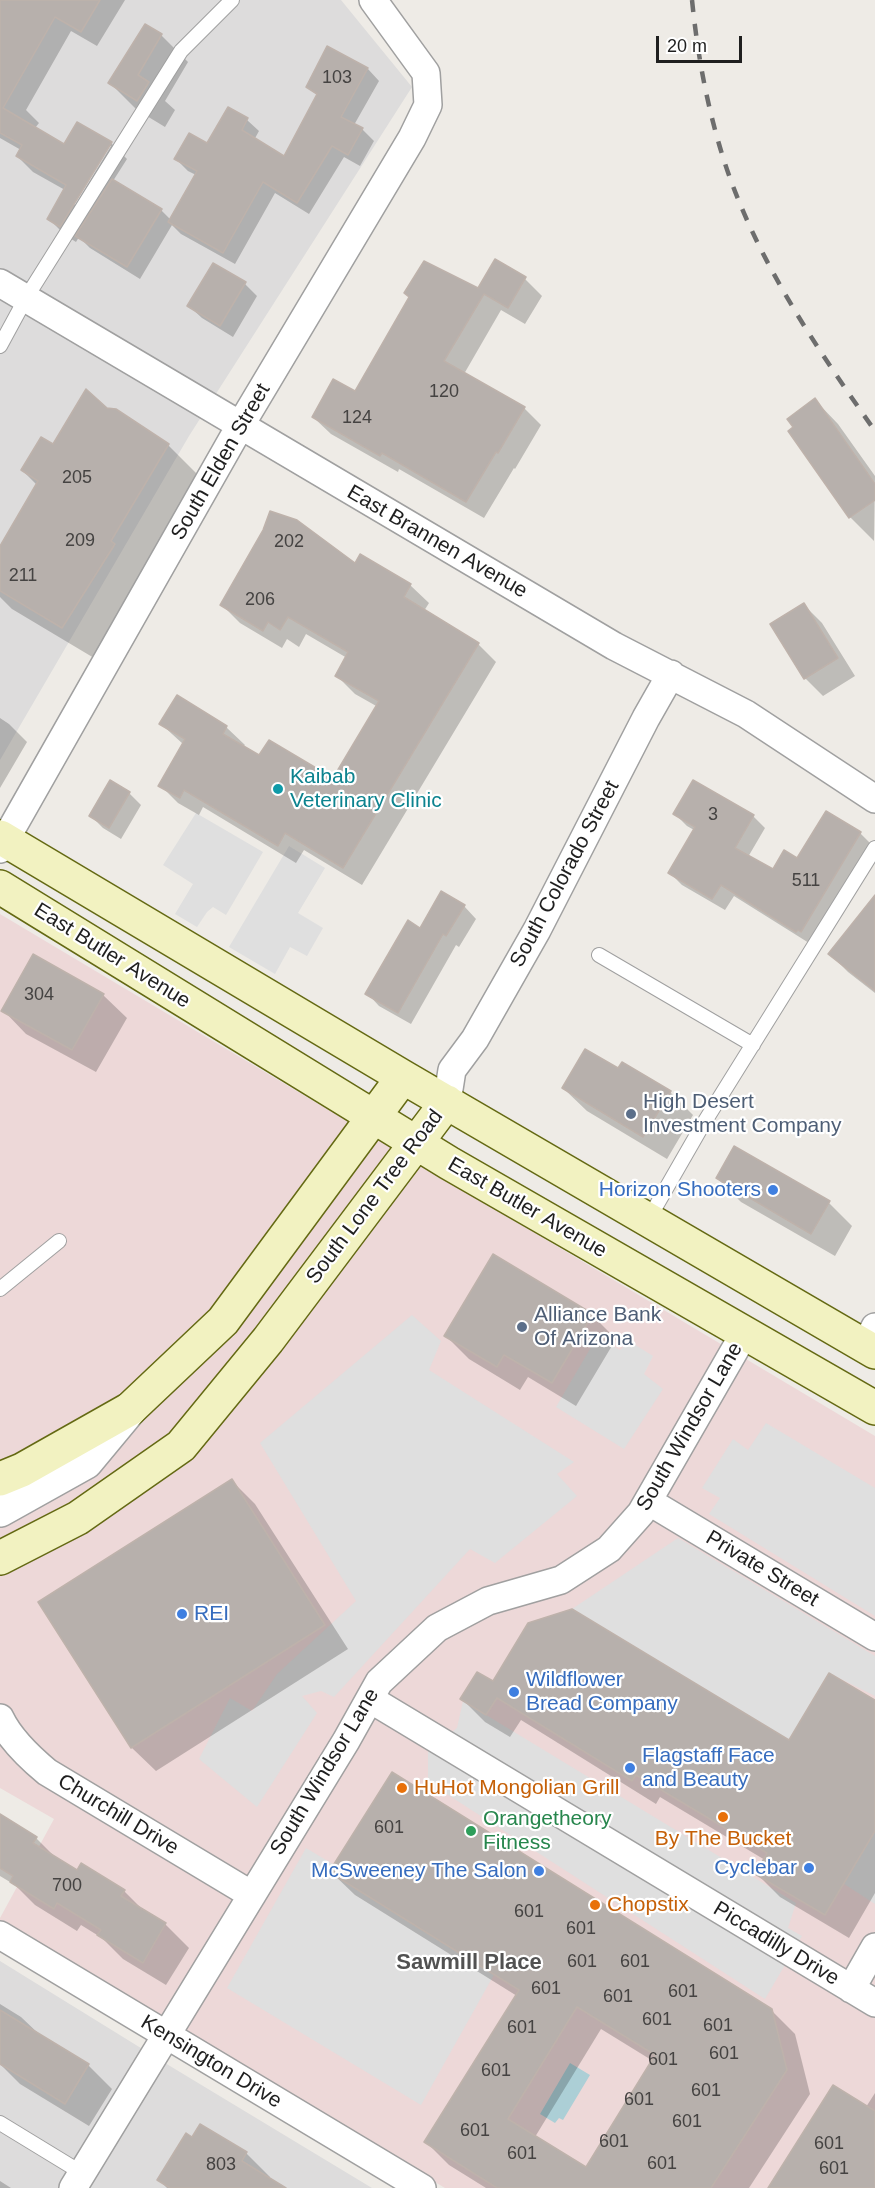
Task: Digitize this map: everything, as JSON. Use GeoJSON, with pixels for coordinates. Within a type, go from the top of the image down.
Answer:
{"type":"FeatureCollection","features":[{"type":"Feature","properties":{"kind":"main road","name":"East Butler Avenue"},"geometry":{"type":"LineString","coordinates":[[2,842],[648,1220],[871,1342]]}},
{"type":"Feature","properties":{"kind":"main road","name":"East Butler Avenue"},"geometry":{"type":"LineString","coordinates":[[0,887],[416,1143],[875,1408]]}},
{"type":"Feature","properties":{"kind":"main road"},"geometry":{"type":"LineString","coordinates":[[0,1479],[22,1470],[130,1409],[223,1321],[403,1077]]}},
{"type":"Feature","properties":{"kind":"main road","name":"South Lone Tree Road"},"geometry":{"type":"LineString","coordinates":[[0,1558],[78,1518],[181,1446],[268,1340],[447,1102]]}},
{"type":"Feature","properties":{"kind":"street","name":"South Elden Street"},"geometry":{"type":"LineString","coordinates":[[2,842],[240,426],[412,138],[428,105],[426,73],[373,0]]}},
{"type":"Feature","properties":{"kind":"street","name":"East Brannen Avenue"},"geometry":{"type":"LineString","coordinates":[[0,283],[614,646],[746,714],[875,799]]}},
{"type":"Feature","properties":{"kind":"street","name":"South Colorado Street"},"geometry":{"type":"LineString","coordinates":[[452,1070],[475,1039],[537,930],[670,674]]}},
{"type":"Feature","properties":{"kind":"street","name":"South Lone Tree Road"},"geometry":{"type":"LineString","coordinates":[[403,1077],[452,1070],[447,1102]]}},
{"type":"Feature","properties":{"kind":"street","name":"South Windsor Lane"},"geometry":{"type":"LineString","coordinates":[[78,2180],[346,1741],[379,1682],[437,1628],[488,1600],[561,1580],[609,1549],[641,1513],[744,1334]]}},
{"type":"Feature","properties":{"kind":"street"},"geometry":{"type":"LineString","coordinates":[[0,1510],[86,1462],[130,1409]]}},
{"type":"Feature","properties":{"kind":"street","name":"Private Street"},"geometry":{"type":"LineString","coordinates":[[648,1501],[875,1637]]}},
{"type":"Feature","properties":{"kind":"street","name":"Piccadilly Drive"},"geometry":{"type":"LineString","coordinates":[[369,1699],[875,2003]]}},
{"type":"Feature","properties":{"kind":"street","name":"Churchill Drive"},"geometry":{"type":"LineString","coordinates":[[0,1718],[29,1756],[46,1772],[252,1895]]}},
{"type":"Feature","properties":{"kind":"street","name":"Kensington Drive"},"geometry":{"type":"LineString","coordinates":[[0,1935],[422,2188]]}},
{"type":"Feature","properties":{"kind":"street"},"geometry":{"type":"LineString","coordinates":[[851,1989],[875,1947]]}},
{"type":"Feature","properties":{"kind":"lane"},"geometry":{"type":"LineString","coordinates":[[0,346],[26,298],[181,51],[232,0]]}},
{"type":"Feature","properties":{"kind":"lane"},"geometry":{"type":"LineString","coordinates":[[648,1220],[702,1126],[875,849]]}},
{"type":"Feature","properties":{"kind":"lane"},"geometry":{"type":"LineString","coordinates":[[599,955],[753,1045]]}},
{"type":"Feature","properties":{"kind":"lane"},"geometry":{"type":"LineString","coordinates":[[0,1289],[59,1241]]}},
{"type":"Feature","properties":{"kind":"lane"},"geometry":{"type":"LineString","coordinates":[[0,2123],[78,2180]]}},
{"type":"Feature","properties":{"kind":"shaded area"},"geometry":{"type":"Polygon","coordinates":[[[0,0],[341,0],[412,87],[189,436],[0,760],[0,0]]]}},
{"type":"Feature","properties":{"kind":"shaded area"},"geometry":{"type":"Polygon","coordinates":[[[196,813],[263,852],[226,915],[213,907],[197,927],[175,914],[193,884],[163,865],[196,813]]]}},
{"type":"Feature","properties":{"kind":"shaded area"},"geometry":{"type":"Polygon","coordinates":[[[289,846],[325,868],[298,913],[323,928],[307,956],[290,947],[275,974],[229,947],[289,846]]]}},
{"type":"Feature","properties":{"kind":"shaded area"},"geometry":{"type":"Polygon","coordinates":[[[0,914],[875,1436],[875,2188],[445,2188],[0,1925],[0,1918],[54,1819],[0,1788],[0,914]]]}},
{"type":"Feature","properties":{"kind":"shaded area"},"geometry":{"type":"Polygon","coordinates":[[[412,1315],[441,1341],[429,1370],[574,1462],[557,1474],[577,1496],[495,1563],[470,1549],[334,1697],[321,1691],[302,1696],[317,1713],[257,1807],[199,1759],[230,1698],[252,1711],[277,1674],[356,1601],[260,1443],[412,1315]]]}},
{"type":"Feature","properties":{"kind":"shaded area"},"geometry":{"type":"Polygon","coordinates":[[[597,1337],[620,1350],[629,1341],[653,1356],[644,1374],[663,1389],[624,1449],[556,1407],[597,1337]]]}},
{"type":"Feature","properties":{"kind":"shaded area"},"geometry":{"type":"Polygon","coordinates":[[[766,1423],[875,1488],[875,1616],[709,1514],[720,1498],[702,1488],[733,1439],[748,1450],[766,1423]]]}},
{"type":"Feature","properties":{"kind":"shaded area"},"geometry":{"type":"Polygon","coordinates":[[[678,1538],[875,1656],[875,1696],[829,1673],[789,1740],[572,1609],[678,1538]]]}},
{"type":"Feature","properties":{"kind":"shaded area"},"geometry":{"type":"Polygon","coordinates":[[[463,1701],[796,1903],[788,1928],[802,1936],[765,1999],[428,1782],[428,1752],[457,1728],[463,1701]]]}},
{"type":"Feature","properties":{"kind":"shaded area"},"geometry":{"type":"Polygon","coordinates":[[[875,1821],[875,1904],[838,1880],[875,1821]]]}},
{"type":"Feature","properties":{"kind":"shaded area"},"geometry":{"type":"Polygon","coordinates":[[[306,1848],[500,1964],[421,2105],[227,1988],[306,1848]]]}},
{"type":"Feature","properties":{"kind":"shaded area"},"geometry":{"type":"Polygon","coordinates":[[[0,1961],[170,2066],[372,2188],[0,2188],[0,1961]]]}},
{"type":"Feature","properties":{"kind":"water"},"geometry":{"type":"Polygon","coordinates":[[[570,2063],[590,2075],[563,2120],[559,2118],[555,2123],[540,2114],[570,2063]]]}},
{"type":"Feature","properties":{"kind":"building"},"geometry":{"type":"Polygon","coordinates":[[[0,0],[100,0],[81,32],[55,17],[3,108],[64,144],[77,122],[112,142],[60,227],[47,219],[66,185],[16,156],[22,145],[0,133],[0,0]]]}},
{"type":"Feature","properties":{"kind":"building"},"geometry":{"type":"Polygon","coordinates":[[[145,24],[162,34],[138,75],[149,82],[137,101],[108,83],[145,24]]]}},
{"type":"Feature","properties":{"kind":"building"},"geometry":{"type":"Polygon","coordinates":[[[327,46],[368,68],[341,117],[363,128],[348,155],[332,146],[297,203],[263,182],[223,253],[168,222],[197,171],[174,159],[189,133],[207,143],[228,107],[248,118],[242,130],[284,156],[317,94],[306,87],[327,46]]]}},
{"type":"Feature","properties":{"kind":"building"},"geometry":{"type":"Polygon","coordinates":[[[112,179],[162,209],[127,267],[75,236],[112,179]]]}},
{"type":"Feature","properties":{"kind":"building"},"geometry":{"type":"Polygon","coordinates":[[[495,259],[526,277],[508,308],[484,294],[444,361],[525,407],[466,502],[382,453],[380,456],[312,417],[333,379],[355,391],[409,297],[404,293],[424,261],[478,288],[495,259]]]}},
{"type":"Feature","properties":{"kind":"building"},"geometry":{"type":"Polygon","coordinates":[[[213,263],[246,282],[220,326],[187,306],[213,263]]]}},
{"type":"Feature","properties":{"kind":"building"},"geometry":{"type":"Polygon","coordinates":[[[86,389],[107,408],[116,409],[169,444],[111,541],[115,544],[62,628],[0,591],[0,546],[38,481],[21,470],[41,437],[53,444],[86,389]]]}},
{"type":"Feature","properties":{"kind":"building"},"geometry":{"type":"Polygon","coordinates":[[[815,398],[875,484],[875,500],[849,518],[788,431],[793,427],[787,419],[815,398]]]}},
{"type":"Feature","properties":{"kind":"building"},"geometry":{"type":"Polygon","coordinates":[[[270,511],[297,520],[355,563],[360,554],[411,584],[404,597],[479,643],[343,868],[285,833],[278,846],[184,790],[180,798],[158,786],[185,739],[159,724],[177,695],[227,726],[223,734],[259,755],[269,740],[333,778],[379,701],[335,676],[348,652],[288,617],[280,630],[268,622],[263,631],[220,605],[263,530],[270,511]]]}},
{"type":"Feature","properties":{"kind":"building"},"geometry":{"type":"Polygon","coordinates":[[[804,603],[838,658],[804,679],[770,624],[804,603]]]}},
{"type":"Feature","properties":{"kind":"building"},"geometry":{"type":"Polygon","coordinates":[[[110,780],[130,792],[109,828],[89,816],[110,780]]]}},
{"type":"Feature","properties":{"kind":"building"},"geometry":{"type":"Polygon","coordinates":[[[693,780],[754,815],[735,848],[773,869],[784,850],[797,858],[826,811],[861,832],[801,932],[798,930],[796,932],[721,885],[712,899],[668,873],[695,827],[673,814],[693,780]]]}},
{"type":"Feature","properties":{"kind":"building"},"geometry":{"type":"Polygon","coordinates":[[[441,891],[465,905],[446,936],[443,934],[398,1013],[365,994],[408,920],[420,928],[441,891]]]}},
{"type":"Feature","properties":{"kind":"building"},"geometry":{"type":"Polygon","coordinates":[[[875,895],[875,991],[828,954],[875,895]]]}},
{"type":"Feature","properties":{"kind":"building"},"geometry":{"type":"Polygon","coordinates":[[[33,954],[104,994],[72,1050],[1,1011],[33,954]]]}},
{"type":"Feature","properties":{"kind":"building","name":"High Desert Investment Company"},"geometry":{"type":"Polygon","coordinates":[[[585,1049],[618,1068],[622,1062],[671,1091],[643,1137],[562,1088],[585,1049]]]}},
{"type":"Feature","properties":{"kind":"building","name":"Horizon Shooters"},"geometry":{"type":"Polygon","coordinates":[[[734,1146],[830,1201],[811,1234],[716,1178],[734,1146]]]}},
{"type":"Feature","properties":{"kind":"building"},"geometry":{"type":"Polygon","coordinates":[[[493,1254],[593,1314],[552,1383],[504,1355],[497,1367],[444,1336],[493,1254]]]}},
{"type":"Feature","properties":{"kind":"building","name":"REI"},"geometry":{"type":"Polygon","coordinates":[[[232,1479],[325,1625],[131,1748],[38,1602],[232,1479]]]}},
{"type":"Feature","properties":{"kind":"building"},"geometry":{"type":"Polygon","coordinates":[[[572,1609],[789,1740],[829,1673],[875,1700],[875,1831],[825,1915],[755,1874],[767,1853],[636,1775],[632,1781],[497,1698],[486,1715],[460,1699],[477,1672],[493,1681],[528,1623],[572,1609]]]}},
{"type":"Feature","properties":{"kind":"building"},"geometry":{"type":"Polygon","coordinates":[[[392,1772],[772,2009],[787,2070],[711,2188],[497,2188],[424,2142],[519,1990],[329,1872],[392,1772]],[[577,2007],[508,2119],[586,2167],[655,2055],[577,2007]]]}},
{"type":"Feature","properties":{"kind":"building"},"geometry":{"type":"Polygon","coordinates":[[[0,1814],[37,1837],[33,1843],[77,1870],[81,1863],[125,1890],[121,1896],[166,1923],[143,1963],[97,1935],[101,1930],[57,1903],[54,1909],[10,1882],[13,1876],[0,1868],[0,1814]]]}},
{"type":"Feature","properties":{"kind":"building"},"geometry":{"type":"Polygon","coordinates":[[[0,2010],[89,2064],[65,2104],[0,2064],[0,2010]]]}},
{"type":"Feature","properties":{"kind":"building"},"geometry":{"type":"Polygon","coordinates":[[[833,2085],[875,2111],[875,2188],[768,2188],[833,2085]]]}},
{"type":"Feature","properties":{"kind":"building"},"geometry":{"type":"Polygon","coordinates":[[[200,2124],[247,2152],[242,2161],[286,2188],[170,2188],[157,2180],[186,2133],[192,2137],[200,2124]]]}},
{"type":"Feature","properties":{"kind":"railway"},"geometry":{"type":"LineString","coordinates":[[692,0],[702,72],[714,126],[747,221],[765,258],[806,329],[875,431]]}},
{"type":"Feature","properties":{"kind":"place","name":"Kaibab Veterinary Clinic"},"geometry":{"type":"Point","coordinates":[278,789]}},
{"type":"Feature","properties":{"kind":"place","name":"High Desert Investment Company"},"geometry":{"type":"Point","coordinates":[631,1114]}},
{"type":"Feature","properties":{"kind":"place","name":"Horizon Shooters"},"geometry":{"type":"Point","coordinates":[773,1190]}},
{"type":"Feature","properties":{"kind":"place","name":"Alliance Bank Of Arizona"},"geometry":{"type":"Point","coordinates":[522,1327]}},
{"type":"Feature","properties":{"kind":"place","name":"REI"},"geometry":{"type":"Point","coordinates":[182,1614]}},
{"type":"Feature","properties":{"kind":"place","name":"Wildflower Bread Company"},"geometry":{"type":"Point","coordinates":[514,1692]}},
{"type":"Feature","properties":{"kind":"place","name":"Flagstaff Face and Beauty"},"geometry":{"type":"Point","coordinates":[630,1768]}},
{"type":"Feature","properties":{"kind":"place","name":"HuHot Mongolian Grill"},"geometry":{"type":"Point","coordinates":[402,1788]}},
{"type":"Feature","properties":{"kind":"place","name":"By The Bucket"},"geometry":{"type":"Point","coordinates":[723,1817]}},
{"type":"Feature","properties":{"kind":"place","name":"Orangetheory Fitness"},"geometry":{"type":"Point","coordinates":[471,1831]}},
{"type":"Feature","properties":{"kind":"place","name":"Cyclebar"},"geometry":{"type":"Point","coordinates":[809,1868]}},
{"type":"Feature","properties":{"kind":"place","name":"McSweeney The Salon"},"geometry":{"type":"Point","coordinates":[539,1871]}},
{"type":"Feature","properties":{"kind":"place","name":"Chopstix"},"geometry":{"type":"Point","coordinates":[595,1905]}},
{"type":"Feature","properties":{"kind":"district","name":"Sawmill Place"},"geometry":{"type":"Point","coordinates":[469,1963]}}]}
